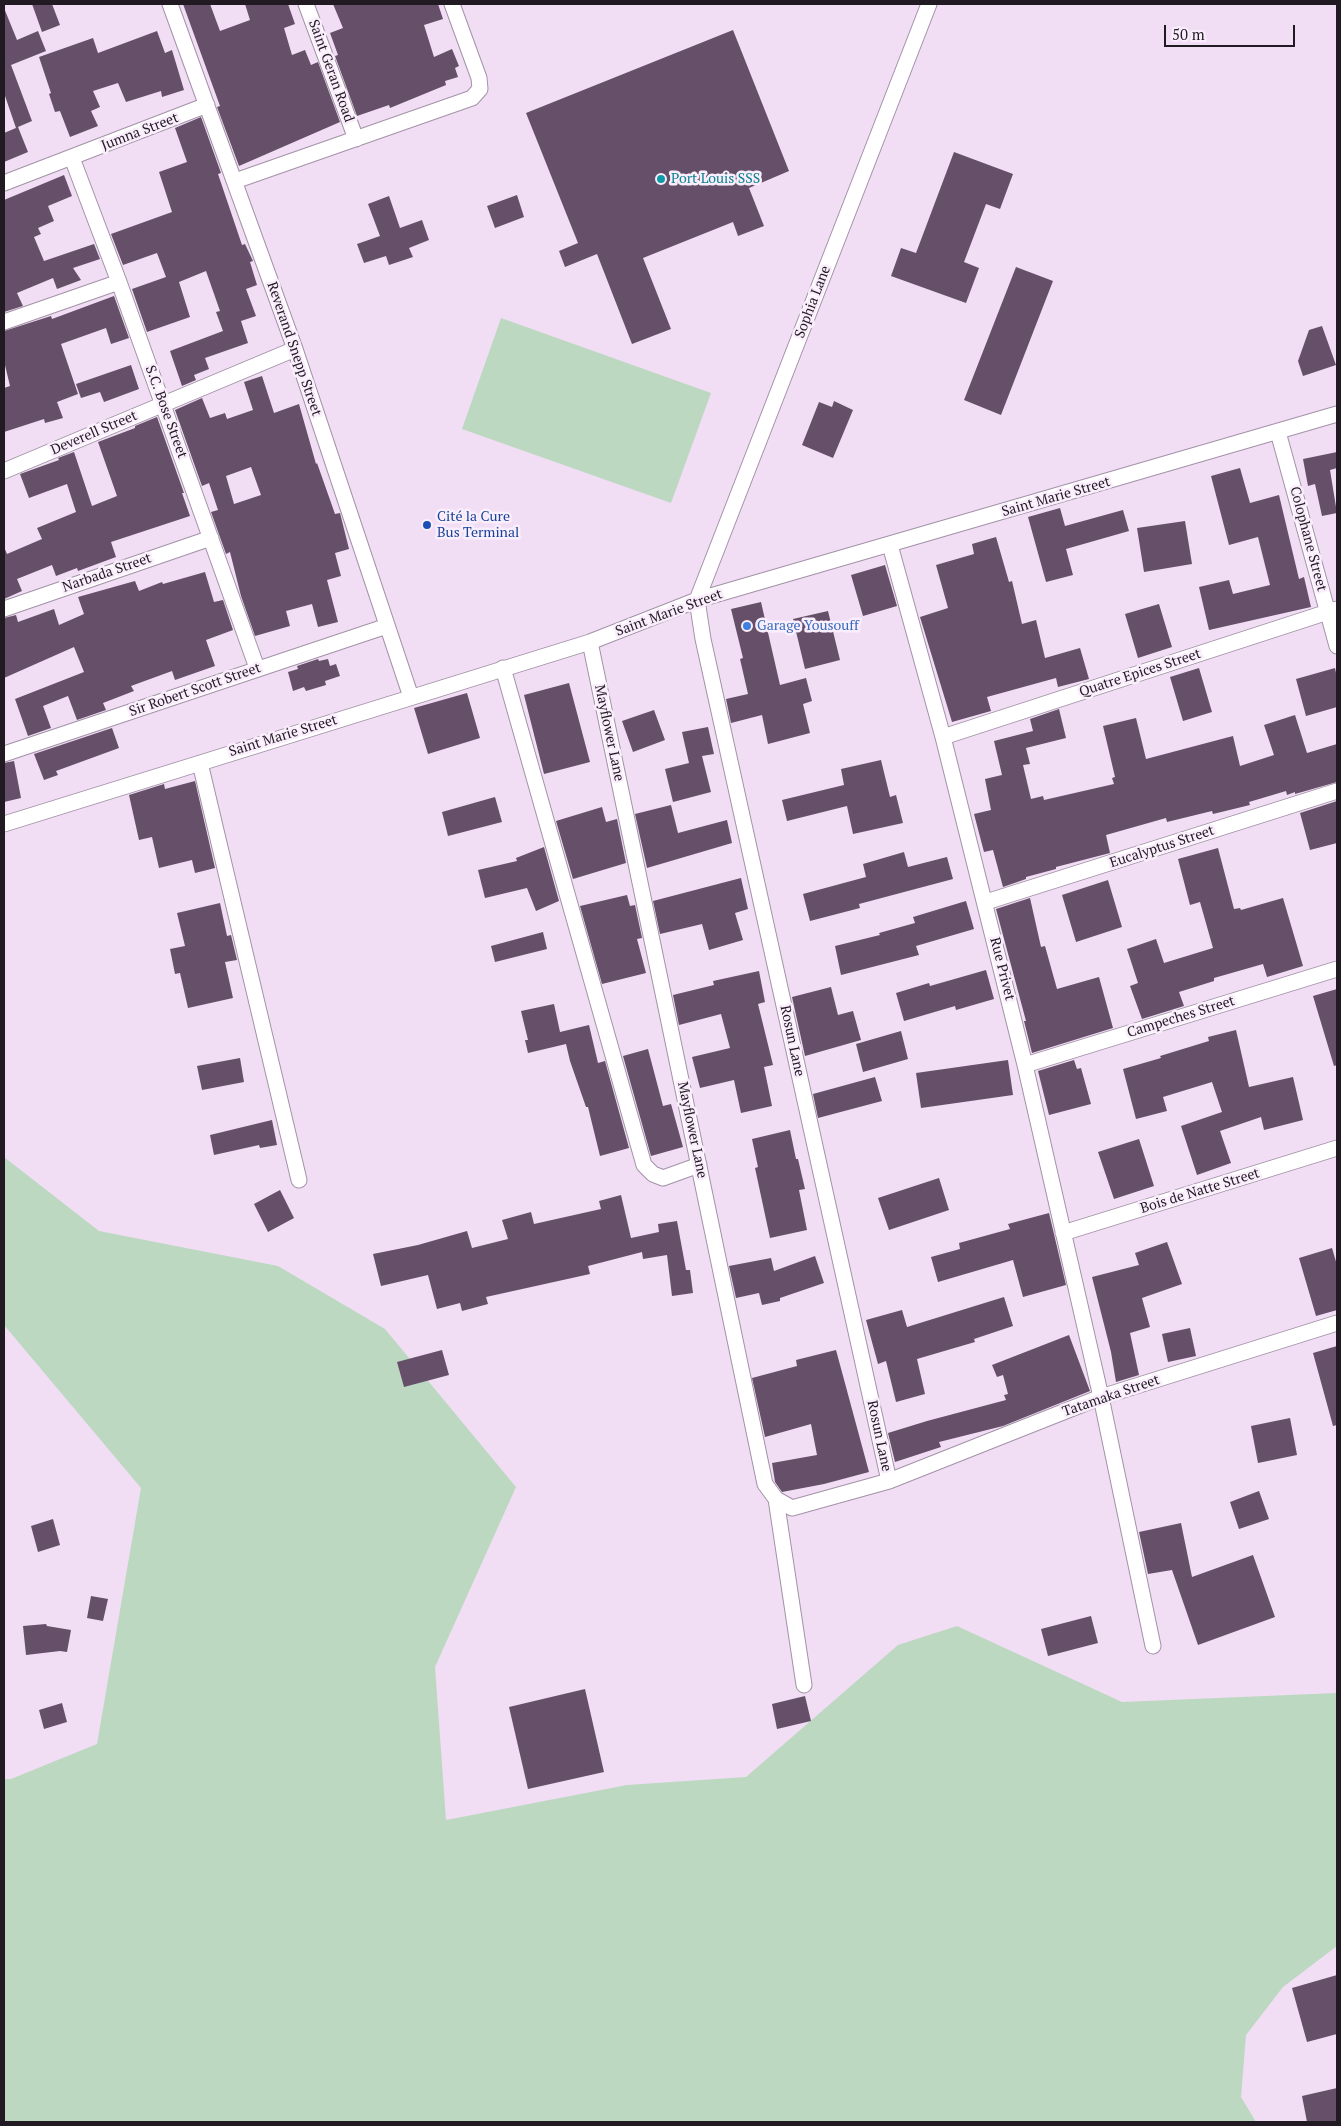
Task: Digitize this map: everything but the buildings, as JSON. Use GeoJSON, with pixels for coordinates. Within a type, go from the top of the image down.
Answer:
{"type":"FeatureCollection","features":[{"type":"Feature","properties":{"kind":"street","name":"Reverand Snepp Street"},"geometry":{"type":"LineString","coordinates":[[170,4],[295,349],[411,696]]}},
{"type":"Feature","properties":{"kind":"street","name":"Saint Geran Road"},"geometry":{"type":"LineString","coordinates":[[306,4],[356,139]]}},
{"type":"Feature","properties":{"kind":"street"},"geometry":{"type":"LineString","coordinates":[[235,181],[472,98],[480,89],[479,78],[452,4]]}},
{"type":"Feature","properties":{"kind":"street","name":"Sophia Lane"},"geometry":{"type":"LineString","coordinates":[[698,600],[929,4]]}},
{"type":"Feature","properties":{"kind":"street","name":"Jumna Street"},"geometry":{"type":"LineString","coordinates":[[4,183],[207,105]]}},
{"type":"Feature","properties":{"kind":"street","name":"S.C. Bose Street"},"geometry":{"type":"LineString","coordinates":[[72,158],[119,282],[258,668]]}},
{"type":"Feature","properties":{"kind":"street"},"geometry":{"type":"LineString","coordinates":[[4,322],[119,282]]}},
{"type":"Feature","properties":{"kind":"street","name":"Deverell Street"},"geometry":{"type":"LineString","coordinates":[[4,471],[295,349]]}},
{"type":"Feature","properties":{"kind":"street","name":"Saint Marie Street"},"geometry":{"type":"LineString","coordinates":[[4,824],[411,696],[590,642],[698,600],[1337,414]]}},
{"type":"Feature","properties":{"kind":"street","name":"Colophane Street"},"geometry":{"type":"LineString","coordinates":[[1278,432],[1333,611],[1337,646]]}},
{"type":"Feature","properties":{"kind":"street","name":"Narbada Street"},"geometry":{"type":"LineString","coordinates":[[4,609],[211,538]]}},
{"type":"Feature","properties":{"kind":"street","name":"Rue Privet"},"geometry":{"type":"LineString","coordinates":[[890,545],[986,902],[1025,1065],[1101,1397],[1153,1646]]}},
{"type":"Feature","properties":{"kind":"street","name":"Rosun Lane"},"geometry":{"type":"LineString","coordinates":[[698,600],[704,639],[889,1481]]}},
{"type":"Feature","properties":{"kind":"street","name":"Quatre Epices Street"},"geometry":{"type":"LineString","coordinates":[[943,737],[1333,611]]}},
{"type":"Feature","properties":{"kind":"street","name":"Sir Robert Scott Street"},"geometry":{"type":"LineString","coordinates":[[4,754],[387,626]]}},
{"type":"Feature","properties":{"kind":"street","name":"Mayflower Lane"},"geometry":{"type":"LineString","coordinates":[[590,642],[765,1484],[776,1499]]}},
{"type":"Feature","properties":{"kind":"street"},"geometry":{"type":"LineString","coordinates":[[503,668],[644,1165],[652,1174],[663,1178],[699,1165]]}},
{"type":"Feature","properties":{"kind":"street"},"geometry":{"type":"LineString","coordinates":[[200,763],[300,1180]]}},
{"type":"Feature","properties":{"kind":"street","name":"Eucalyptus Street"},"geometry":{"type":"LineString","coordinates":[[986,902],[1337,791]]}},
{"type":"Feature","properties":{"kind":"street","name":"Campeches Street"},"geometry":{"type":"LineString","coordinates":[[1025,1065],[1337,969]]}},
{"type":"Feature","properties":{"kind":"street","name":"Bois de Natte Street"},"geometry":{"type":"LineString","coordinates":[[1063,1233],[1337,1148]]}},
{"type":"Feature","properties":{"kind":"street","name":"Tatamaka Street"},"geometry":{"type":"LineString","coordinates":[[889,1481],[1101,1397],[1337,1323]]}},
{"type":"Feature","properties":{"kind":"street"},"geometry":{"type":"LineString","coordinates":[[776,1499],[792,1508],[889,1481]]}},
{"type":"Feature","properties":{"kind":"street"},"geometry":{"type":"LineString","coordinates":[[776,1499],[804,1685]]}},
{"type":"Feature","properties":{"kind":"green space"},"geometry":{"type":"Polygon","coordinates":[[[501,318],[711,393],[671,503],[462,429],[501,318]]]}},
{"type":"Feature","properties":{"kind":"green space"},"geometry":{"type":"Polygon","coordinates":[[[4,1157],[99,1231],[278,1266],[385,1329],[516,1487],[435,1667],[446,1820],[627,1785],[746,1777],[898,1645],[957,1626],[1122,1702],[1337,1693],[1337,1946],[1283,1987],[1246,2035],[1241,2097],[1256,2122],[4,2122],[4,1779],[11,1779],[97,1744],[141,1488],[4,1325],[4,1157]]]}},
{"type":"Feature","properties":{"kind":"place","name":"Port Louis SSS"},"geometry":{"type":"Point","coordinates":[661,179]}},
{"type":"Feature","properties":{"kind":"place","name":"Cité la Cure Bus Terminal"},"geometry":{"type":"Point","coordinates":[427,525]}},
{"type":"Feature","properties":{"kind":"place","name":"Garage Yousouff"},"geometry":{"type":"Point","coordinates":[747,626]}}]}
